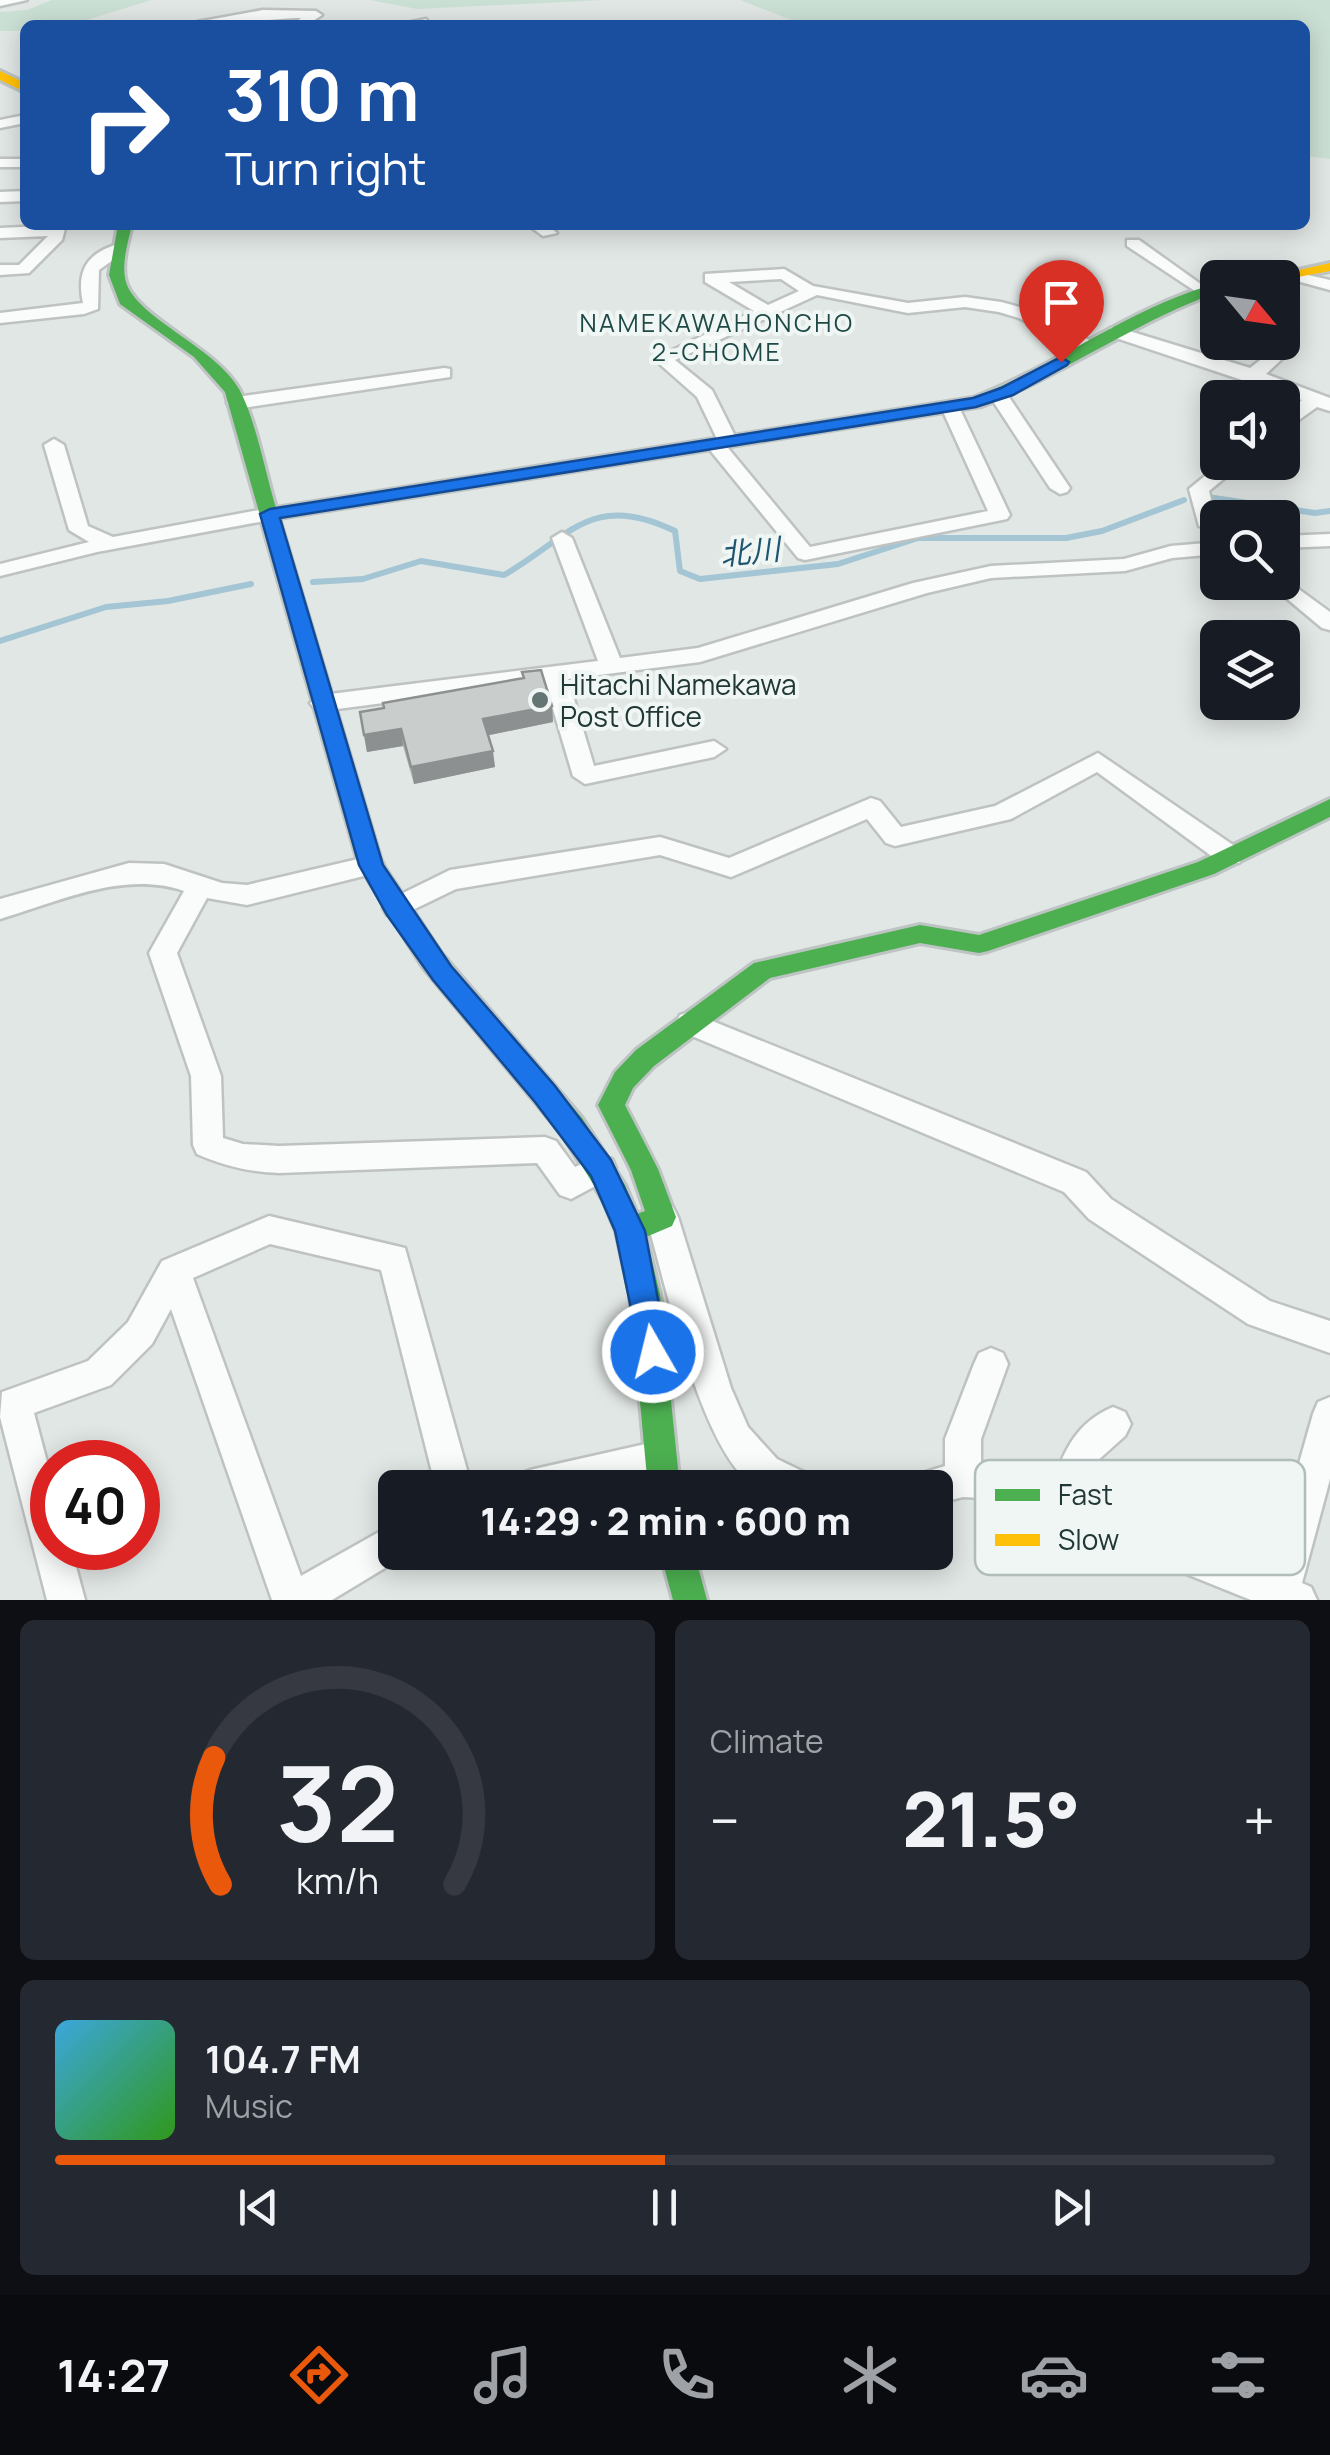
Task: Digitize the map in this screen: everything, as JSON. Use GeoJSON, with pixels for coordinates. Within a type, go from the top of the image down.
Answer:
{"type":"FeatureCollection","features":[{"type":"Feature","properties":{"kind":"street"},"geometry":{"type":"LineString","coordinates":[[0,2],[21,0]]}},
{"type":"Feature","properties":{"kind":"street"},"geometry":{"type":"LineString","coordinates":[[218,20],[263,14],[316,15],[307,20]]}},
{"type":"Feature","properties":{"kind":"street"},"geometry":{"type":"LineString","coordinates":[[0,232],[29,230]]}},
{"type":"Feature","properties":{"kind":"street"},"geometry":{"type":"LineString","coordinates":[[0,270],[23,270],[56,237],[58,230]]}},
{"type":"Feature","properties":{"kind":"street"},"geometry":{"type":"LineString","coordinates":[[124,230],[113,279],[128,304],[217,368],[236,403],[371,865],[442,973],[545,1094],[601,1168],[630,1231],[653,1352],[662,1470]]}},
{"type":"Feature","properties":{"kind":"street"},"geometry":{"type":"LineString","coordinates":[[1133,243],[1150,252],[1172,274],[1200,286]]}},
{"type":"Feature","properties":{"kind":"street"},"geometry":{"type":"LineString","coordinates":[[0,318],[92,305],[87,273],[93,260],[118,249]]}},
{"type":"Feature","properties":{"kind":"street"},"geometry":{"type":"LineString","coordinates":[[1300,272],[1330,266]]}},
{"type":"Feature","properties":{"kind":"street"},"geometry":{"type":"LineString","coordinates":[[768,312],[711,278],[784,274],[811,292],[908,308],[965,302],[1001,307],[1026,314],[1088,347]]}},
{"type":"Feature","properties":{"kind":"street"},"geometry":{"type":"LineString","coordinates":[[1300,280],[1330,286]]}},
{"type":"Feature","properties":{"kind":"street"},"geometry":{"type":"LineString","coordinates":[[811,292],[663,359],[706,394],[721,442],[805,554],[1000,515],[950,406]]}},
{"type":"Feature","properties":{"kind":"street"},"geometry":{"type":"LineString","coordinates":[[0,570],[110,544],[270,514],[950,406],[998,395],[1116,332],[1200,296]]}},
{"type":"Feature","properties":{"kind":"street"},"geometry":{"type":"LineString","coordinates":[[1116,332],[1253,375],[1323,402]]}},
{"type":"Feature","properties":{"kind":"street"},"geometry":{"type":"LineString","coordinates":[[1253,375],[1271,360]]}},
{"type":"Feature","properties":{"kind":"street"},"geometry":{"type":"LineString","coordinates":[[236,403],[444,372]]}},
{"type":"Feature","properties":{"kind":"street"},"geometry":{"type":"LineString","coordinates":[[998,395],[1060,488]]}},
{"type":"Feature","properties":{"kind":"street"},"geometry":{"type":"LineString","coordinates":[[1300,415],[1323,402]]}},
{"type":"Feature","properties":{"kind":"street"},"geometry":{"type":"LineString","coordinates":[[54,446],[79,530],[110,544]]}},
{"type":"Feature","properties":{"kind":"street"},"geometry":{"type":"LineString","coordinates":[[1201,500],[1199,489],[1211,480]]}},
{"type":"Feature","properties":{"kind":"street"},"geometry":{"type":"LineString","coordinates":[[1300,534],[1325,540]]}},
{"type":"Feature","properties":{"kind":"street"},"geometry":{"type":"LineString","coordinates":[[562,538],[611,664]]}},
{"type":"Feature","properties":{"kind":"street"},"geometry":{"type":"LineString","coordinates":[[1300,541],[1325,540]]}},
{"type":"Feature","properties":{"kind":"street"},"geometry":{"type":"LineString","coordinates":[[322,703],[700,654],[922,588],[991,572],[1125,565],[1171,552],[1200,550]]}},
{"type":"Feature","properties":{"kind":"street"},"geometry":{"type":"LineString","coordinates":[[1300,600],[1330,623]]}},
{"type":"Feature","properties":{"kind":"street"},"geometry":{"type":"LineString","coordinates":[[554,672],[585,776],[714,749]]}},
{"type":"Feature","properties":{"kind":"street"},"geometry":{"type":"LineString","coordinates":[[396,908],[450,880],[660,846],[730,868],[871,807],[895,838],[1002,813],[1098,761],[1230,856]]}},
{"type":"Feature","properties":{"kind":"street"},"geometry":{"type":"LineString","coordinates":[[762,1470],[735,1439],[714,1388],[662,1217],[644,1169],[611,1105],[634,1069],[763,970],[920,934],[979,944],[1206,868],[1330,806]]}},
{"type":"Feature","properties":{"kind":"street"},"geometry":{"type":"LineString","coordinates":[[0,909],[129,873],[164,874],[246,895],[371,865]]}},
{"type":"Feature","properties":{"kind":"street"},"geometry":{"type":"LineString","coordinates":[[200,886],[163,953],[206,1076],[208,1146],[225,1154],[278,1161],[338,1155],[545,1150],[571,1185],[601,1168]]}},
{"type":"Feature","properties":{"kind":"street"},"geometry":{"type":"LineString","coordinates":[[690,1024],[1075,1182],[1100,1208],[1260,1313],[1330,1337]]}},
{"type":"Feature","properties":{"kind":"street"},"geometry":{"type":"LineString","coordinates":[[630,1231],[662,1217]]}},
{"type":"Feature","properties":{"kind":"street"},"geometry":{"type":"LineString","coordinates":[[66,1600],[14,1404],[99,1373],[140,1333],[174,1270],[269,1230],[394,1258],[449,1470]]}},
{"type":"Feature","properties":{"kind":"street"},"geometry":{"type":"LineString","coordinates":[[174,1270],[293,1600],[378,1551]]}},
{"type":"Feature","properties":{"kind":"street"},"geometry":{"type":"LineString","coordinates":[[951,1470],[991,1364]]}},
{"type":"Feature","properties":{"kind":"street"},"geometry":{"type":"LineString","coordinates":[[1305,1528],[1330,1414]]}},
{"type":"Feature","properties":{"kind":"street"},"geometry":{"type":"LineString","coordinates":[[1079,1460],[1082,1451],[1114,1424]]}},
{"type":"Feature","properties":{"kind":"street"},"geometry":{"type":"LineString","coordinates":[[682,1570],[690,1600]]}},
{"type":"Feature","properties":{"kind":"street"},"geometry":{"type":"LineString","coordinates":[[1237,1575],[1290,1596]]}},
{"type":"Feature","properties":{"kind":"green space"},"geometry":{"type":"Polygon","coordinates":[[[52,0],[151,0],[87,20],[20,20],[20,31],[0,31],[0,12],[27,10],[52,0]]]}},
{"type":"Feature","properties":{"kind":"green space"},"geometry":{"type":"Polygon","coordinates":[[[370,0],[605,0],[417,9],[370,0]]]}},
{"type":"Feature","properties":{"kind":"green space"},"geometry":{"type":"Polygon","coordinates":[[[740,0],[1330,0],[1330,159],[1310,157],[1310,20],[791,20],[740,0]]]}},
{"type":"Feature","properties":{"kind":"building"},"geometry":{"type":"Polygon","coordinates":[[[541,670],[552,706],[483,719],[493,751],[411,767],[401,729],[364,735],[360,712],[384,708],[383,703],[524,678],[522,672],[541,670]]]}},
{"type":"Feature","properties":{"kind":"waterway","name":"北川"},"geometry":{"type":"LineString","coordinates":[[1207,497],[1315,513],[1330,511]]}},
{"type":"Feature","properties":{"kind":"waterway","name":"北川"},"geometry":{"type":"LineString","coordinates":[[313,582],[363,579],[421,561],[504,575],[582,524],[622,515],[675,531],[680,571],[700,579],[838,564],[918,538],[1066,538],[1102,531],[1184,500]]}},
{"type":"Feature","properties":{"kind":"waterway","name":"北川"},"geometry":{"type":"LineString","coordinates":[[0,641],[106,607],[168,601],[251,584]]}},
{"type":"Feature","properties":{"kind":"traffic: fast"},"geometry":{"type":"LineString","coordinates":[[124,230],[117,275],[128,304],[200,354],[217,369],[233,392],[371,865],[432,960],[572,1126],[615,1194],[630,1231],[645,1294],[662,1470]]}},
{"type":"Feature","properties":{"kind":"traffic: fast"},"geometry":{"type":"LineString","coordinates":[[270,514],[976,402],[1038,376],[1156,312],[1200,293]]}},
{"type":"Feature","properties":{"kind":"traffic: fast"},"geometry":{"type":"LineString","coordinates":[[630,1231],[662,1217],[644,1169],[611,1105],[624,1080],[645,1058],[763,970],[920,934],[979,944],[1206,868],[1330,807]]}},
{"type":"Feature","properties":{"kind":"traffic: fast"},"geometry":{"type":"LineString","coordinates":[[682,1570],[690,1600]]}},
{"type":"Feature","properties":{"kind":"traffic: slow"},"geometry":{"type":"LineString","coordinates":[[0,75],[20,85]]}},
{"type":"Feature","properties":{"kind":"traffic: slow"},"geometry":{"type":"LineString","coordinates":[[1300,272],[1330,267]]}},
{"type":"Feature","properties":{"kind":"place","name":"Hitachi Namekawa Post Office"},"geometry":{"type":"Point","coordinates":[540,700]}},
{"type":"Feature","properties":{"kind":"district","name":"NAMEKAWAHONCHO 2-CHOME"},"geometry":{"type":"Point","coordinates":[717,336]}},
{"type":"Feature","properties":{"kind":"route"},"geometry":{"type":"LineString","coordinates":[[653,1352],[630,1231],[601,1168],[545,1094],[442,973],[371,865],[270,514],[976,402],[1007,392],[1061,362]]}}]}
